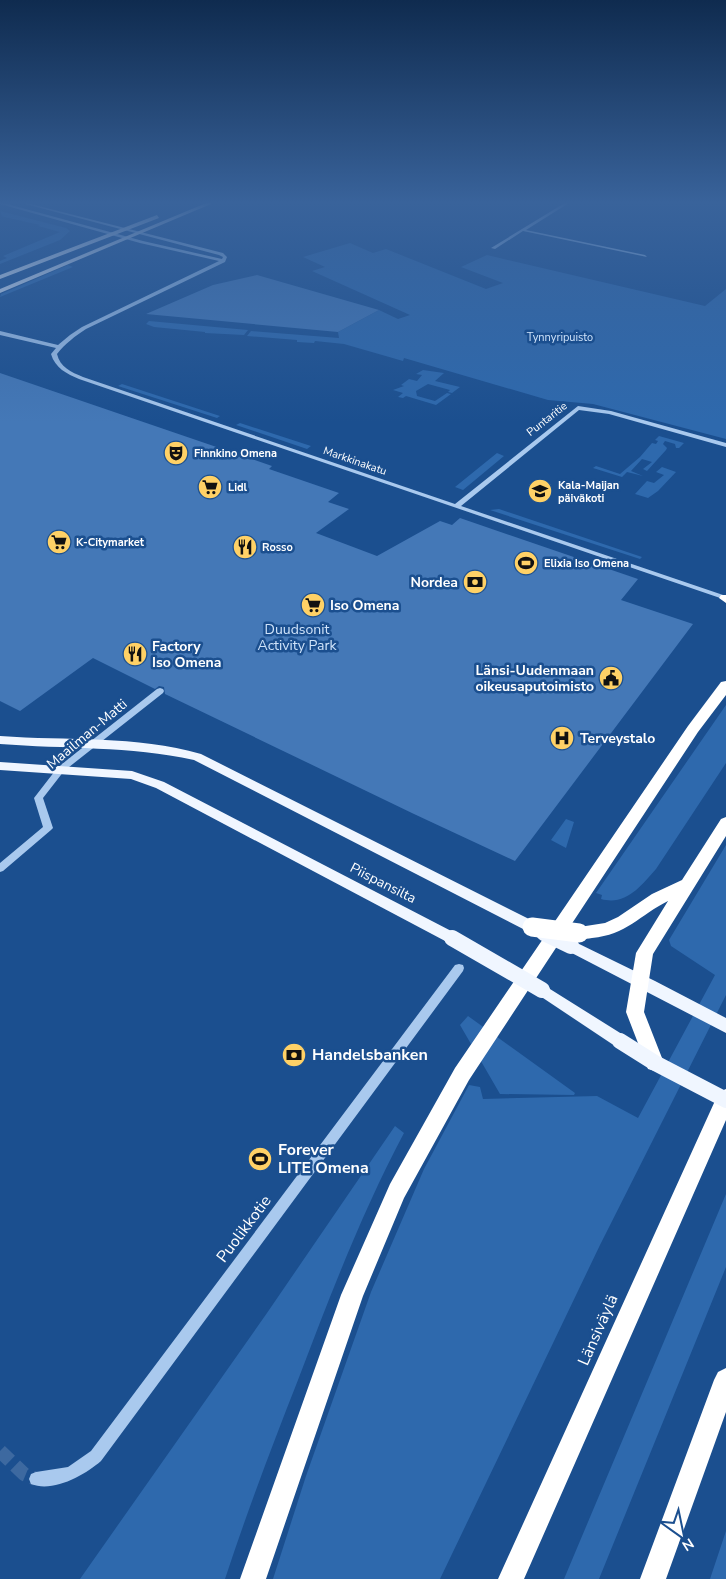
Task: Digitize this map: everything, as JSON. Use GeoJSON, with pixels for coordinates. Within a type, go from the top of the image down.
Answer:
{"type":"FeatureCollection","features":[{"type":"Feature","properties":{"kind":"highway"},"geometry":{"type":"LineString","coordinates":[[253,1579],[352,1295],[396,1191],[462,1074],[682,746],[726,685]]}},
{"type":"Feature","properties":{"kind":"highway"},"geometry":{"type":"LineString","coordinates":[[655,1062],[635,1012],[645,982],[645,953],[726,823]]}},
{"type":"Feature","properties":{"kind":"highway"},"geometry":{"type":"LineString","coordinates":[[532,927],[575,940],[607,930],[624,922],[658,899],[688,884]]}},
{"type":"Feature","properties":{"kind":"highway","name":"Länsiväylä"},"geometry":{"type":"LineString","coordinates":[[511,1579],[726,1100]]}},
{"type":"Feature","properties":{"kind":"highway"},"geometry":{"type":"LineString","coordinates":[[653,1579],[726,1380]]}},
{"type":"Feature","properties":{"kind":"main road"},"geometry":{"type":"LineString","coordinates":[[0,292],[41,275]]}},
{"type":"Feature","properties":{"kind":"main road","name":"Piispansilta"},"geometry":{"type":"LineString","coordinates":[[0,740],[94,743],[157,748],[197,757],[532,927]]}},
{"type":"Feature","properties":{"kind":"main road","name":"Piispansilta"},"geometry":{"type":"LineString","coordinates":[[0,766],[132,775],[160,785],[452,938],[542,990],[655,1062],[726,1100]]}},
{"type":"Feature","properties":{"kind":"main road"},"geometry":{"type":"LineString","coordinates":[[575,940],[645,982],[726,1026]]}},
{"type":"Feature","properties":{"kind":"street"},"geometry":{"type":"LineString","coordinates":[[0,333],[16,338],[41,341],[59,347],[84,328],[195,275]]}},
{"type":"Feature","properties":{"kind":"street","name":"Markkinakatu"},"geometry":{"type":"LineString","coordinates":[[59,347],[54,354],[55,360],[68,372],[81,378],[725,598]]}},
{"type":"Feature","properties":{"kind":"street","name":"Puntaritie"},"geometry":{"type":"LineString","coordinates":[[456,506],[578,408],[609,412],[726,445]]}},
{"type":"Feature","properties":{"kind":"street","name":"Maailman-Matti"},"geometry":{"type":"LineString","coordinates":[[0,868],[48,828],[38,798],[61,769],[160,691]]}},
{"type":"Feature","properties":{"kind":"street","name":"Puolikkotie"},"geometry":{"type":"LineString","coordinates":[[36,1479],[64,1477],[82,1468],[96,1456],[459,968]]}},
{"type":"Feature","properties":{"kind":"green space"},"geometry":{"type":"Polygon","coordinates":[[[46,275],[54,275],[0,297],[1,294],[46,275]]]}},
{"type":"Feature","properties":{"kind":"green space","name":"Tynnyripuisto"},"geometry":{"type":"Polygon","coordinates":[[[320,275],[450,275],[486,289],[503,283],[481,275],[571,275],[705,306],[726,289],[726,439],[593,404],[548,400],[404,358],[403,361],[344,344],[315,341],[314,343],[297,342],[297,340],[247,336],[251,331],[339,338],[338,332],[379,310],[398,319],[410,315],[320,275]]]}},
{"type":"Feature","properties":{"kind":"green space"},"geometry":{"type":"Polygon","coordinates":[[[149,321],[248,330],[244,335],[205,333],[154,327],[146,324],[149,321]]]}},
{"type":"Feature","properties":{"kind":"green space"},"geometry":{"type":"Polygon","coordinates":[[[423,370],[444,373],[435,381],[460,387],[452,393],[448,392],[450,390],[428,384],[416,391],[417,396],[435,401],[447,393],[451,394],[436,405],[406,396],[403,398],[398,397],[403,393],[393,390],[404,386],[401,385],[409,379],[417,381],[422,375],[416,374],[423,370]]]}},
{"type":"Feature","properties":{"kind":"green space"},"geometry":{"type":"Polygon","coordinates":[[[122,384],[220,416],[217,418],[118,386],[122,384]]]}},
{"type":"Feature","properties":{"kind":"green space"},"geometry":{"type":"Polygon","coordinates":[[[240,423],[311,446],[307,449],[236,425],[240,423]]]}},
{"type":"Feature","properties":{"kind":"green space"},"geometry":{"type":"Polygon","coordinates":[[[659,436],[684,443],[679,448],[676,448],[675,444],[665,441],[663,444],[667,448],[666,450],[647,471],[643,469],[652,462],[642,459],[631,471],[643,476],[627,472],[622,477],[593,468],[596,466],[620,474],[640,457],[652,443],[656,444],[658,441],[655,440],[659,436]]]}},
{"type":"Feature","properties":{"kind":"green space"},"geometry":{"type":"Polygon","coordinates":[[[497,453],[504,456],[463,490],[455,487],[497,453]]]}},
{"type":"Feature","properties":{"kind":"green space"},"geometry":{"type":"Polygon","coordinates":[[[662,467],[676,472],[658,491],[648,498],[635,494],[647,481],[654,483],[664,475],[656,472],[662,467]]]}},
{"type":"Feature","properties":{"kind":"green space"},"geometry":{"type":"Polygon","coordinates":[[[499,509],[642,557],[640,559],[490,510],[499,509]]]}},
{"type":"Feature","properties":{"kind":"green space"},"geometry":{"type":"Polygon","coordinates":[[[726,705],[726,763],[656,869],[645,882],[632,893],[618,900],[601,899],[602,895],[596,893],[726,705]]]}},
{"type":"Feature","properties":{"kind":"green space"},"geometry":{"type":"Polygon","coordinates":[[[566,819],[574,822],[566,848],[551,840],[566,819]]]}},
{"type":"Feature","properties":{"kind":"green space"},"geometry":{"type":"Polygon","coordinates":[[[726,845],[726,995],[600,1245],[440,1579],[273,1579],[306,1476],[371,1292],[424,1169],[469,1085],[480,1087],[483,1099],[597,1096],[638,1118],[715,975],[671,946],[669,940],[726,845]]]}},
{"type":"Feature","properties":{"kind":"green space"},"geometry":{"type":"Polygon","coordinates":[[[468,1016],[575,1093],[574,1095],[500,1094],[460,1025],[468,1016]]]}},
{"type":"Feature","properties":{"kind":"green space"},"geometry":{"type":"Polygon","coordinates":[[[395,1126],[404,1133],[360,1224],[335,1286],[260,1479],[225,1579],[80,1579],[267,1313],[395,1126]]]}},
{"type":"Feature","properties":{"kind":"green space"},"geometry":{"type":"Polygon","coordinates":[[[726,1194],[726,1267],[599,1579],[564,1579],[726,1194]]]}},
{"type":"Feature","properties":{"kind":"green space"},"geometry":{"type":"Polygon","coordinates":[[[726,1531],[726,1579],[710,1579],[726,1531]]]}},
{"type":"Feature","properties":{"kind":"building"},"geometry":{"type":"Polygon","coordinates":[[[257,275],[379,310],[338,332],[146,314],[213,285],[257,275]]]}},
{"type":"Feature","properties":{"kind":"building","name":"Iso Omena"},"geometry":{"type":"Polygon","coordinates":[[[0,373],[272,466],[269,469],[339,493],[328,502],[349,509],[316,533],[377,556],[440,521],[452,525],[460,518],[638,579],[621,600],[693,624],[515,861],[165,694],[164,687],[159,686],[155,689],[93,658],[20,711],[0,701],[0,373]]]}},
{"type":"Feature","properties":{"kind":"tunnel"},"geometry":{"type":"LineString","coordinates":[[0,1451],[24,1474],[36,1479]]}},
{"type":"Feature","properties":{"kind":"place","name":"Finnkino Omena"},"geometry":{"type":"Point","coordinates":[176,453]}},
{"type":"Feature","properties":{"kind":"place","name":"Lidl"},"geometry":{"type":"Point","coordinates":[210,487]}},
{"type":"Feature","properties":{"kind":"place","name":"Kala-Maijan päiväkoti"},"geometry":{"type":"Point","coordinates":[540,491]}},
{"type":"Feature","properties":{"kind":"place","name":"K-Citymarket"},"geometry":{"type":"Point","coordinates":[59,542]}},
{"type":"Feature","properties":{"kind":"place","name":"Rosso"},"geometry":{"type":"Point","coordinates":[245,547]}},
{"type":"Feature","properties":{"kind":"place","name":"Elixia Iso Omena"},"geometry":{"type":"Point","coordinates":[526,563]}},
{"type":"Feature","properties":{"kind":"place","name":"Nordea"},"geometry":{"type":"Point","coordinates":[475,582]}},
{"type":"Feature","properties":{"kind":"place","name":"Iso Omena"},"geometry":{"type":"Point","coordinates":[313,605]}},
{"type":"Feature","properties":{"kind":"place","name":"Factory Iso Omena"},"geometry":{"type":"Point","coordinates":[135,654]}},
{"type":"Feature","properties":{"kind":"place","name":"Länsi-Uudenmaan oikeusaputoimisto"},"geometry":{"type":"Point","coordinates":[611,678]}},
{"type":"Feature","properties":{"kind":"place","name":"Terveystalo"},"geometry":{"type":"Point","coordinates":[562,738]}},
{"type":"Feature","properties":{"kind":"place","name":"Handelsbanken"},"geometry":{"type":"Point","coordinates":[294,1055]}},
{"type":"Feature","properties":{"kind":"place","name":"Forever LITE Omena"},"geometry":{"type":"Point","coordinates":[260,1159]}},
{"type":"Feature","properties":{"kind":"park label","name":"Duudsonit Activity Park"},"geometry":{"type":"Point","coordinates":[297,638]}}]}
